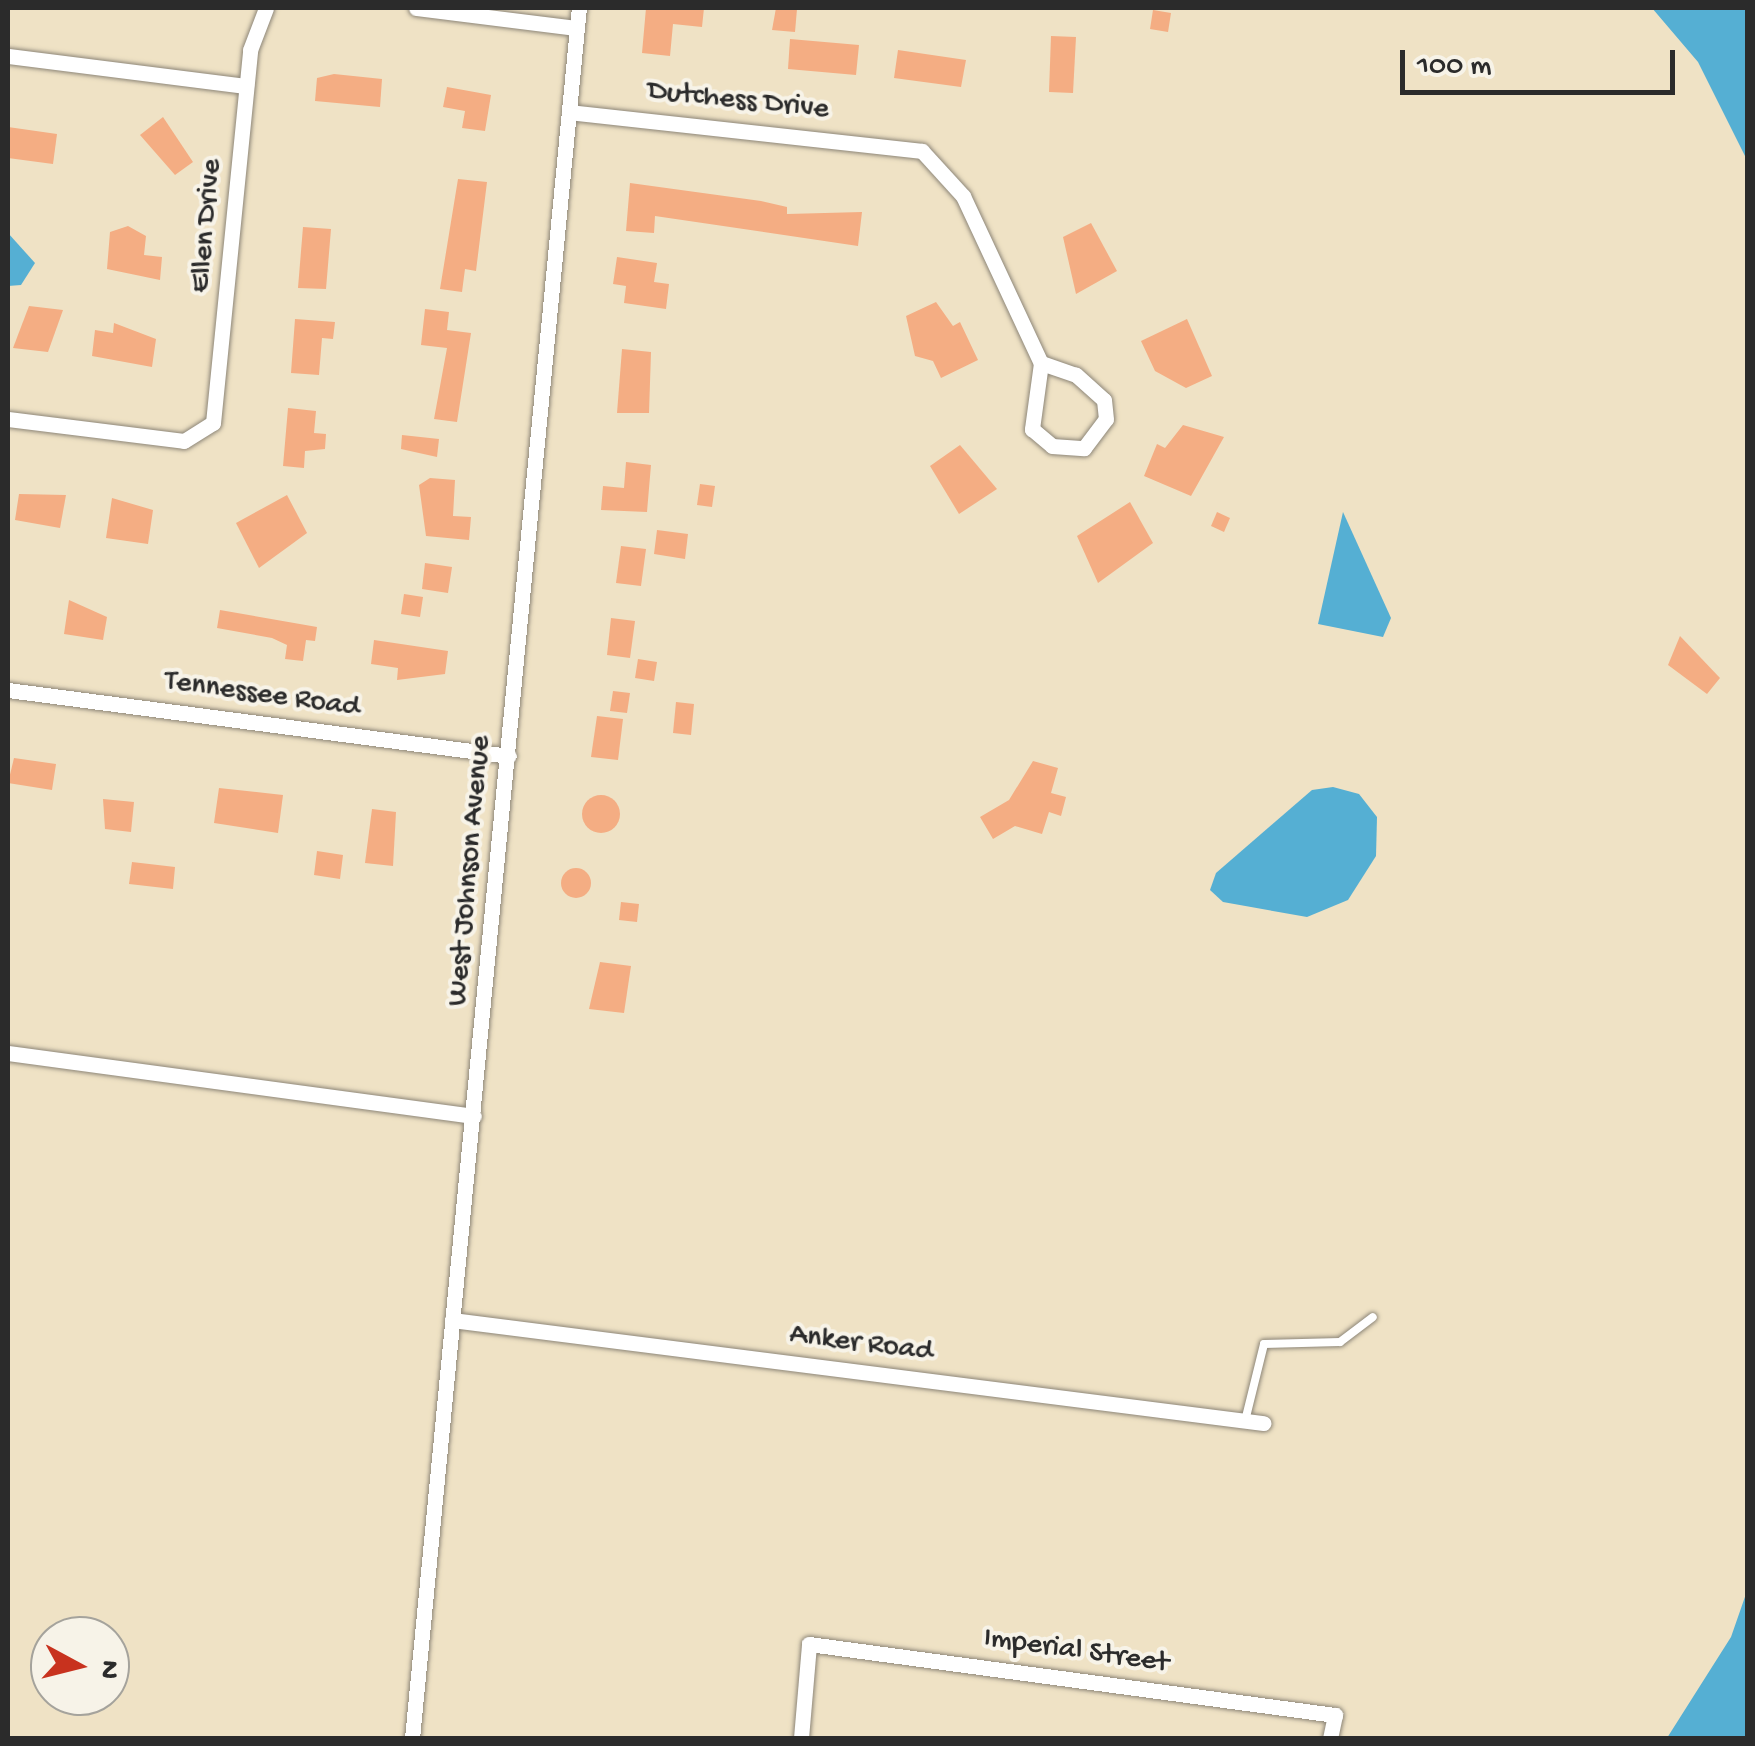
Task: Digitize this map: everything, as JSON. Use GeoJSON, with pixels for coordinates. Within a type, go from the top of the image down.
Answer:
{"type":"FeatureCollection","features":[{"type":"Feature","properties":{"kind":"street","name":"Ellen Drive"},"geometry":{"type":"LineString","coordinates":[[8,419],[192,440],[220,402],[246,86],[266,8]]}},
{"type":"Feature","properties":{"kind":"street"},"geometry":{"type":"LineString","coordinates":[[416,8],[577,28]]}},
{"type":"Feature","properties":{"kind":"street","name":"West Johnson Avenue"},"geometry":{"type":"LineString","coordinates":[[412,1738],[579,8]]}},
{"type":"Feature","properties":{"kind":"street"},"geometry":{"type":"LineString","coordinates":[[8,56],[246,86]]}},
{"type":"Feature","properties":{"kind":"street","name":"Dutchess Drive"},"geometry":{"type":"LineString","coordinates":[[570,112],[922,150],[950,176],[1041,363]]}},
{"type":"Feature","properties":{"kind":"street"},"geometry":{"type":"LineString","coordinates":[[1041,363],[1076,375],[1104,400],[1106,418],[1084,448],[1052,446],[1032,429],[1041,363]]}},
{"type":"Feature","properties":{"kind":"street","name":"Tennessee Road"},"geometry":{"type":"LineString","coordinates":[[8,690],[509,756]]}},
{"type":"Feature","properties":{"kind":"street"},"geometry":{"type":"LineString","coordinates":[[8,1053],[474,1116]]}},
{"type":"Feature","properties":{"kind":"street","name":"Anker Road"},"geometry":{"type":"LineString","coordinates":[[452,1320],[1263,1423]]}},
{"type":"Feature","properties":{"kind":"street","name":"Imperial Street"},"geometry":{"type":"LineString","coordinates":[[800,1738],[810,1644],[1336,1716],[1330,1738]]}},
{"type":"Feature","properties":{"kind":"lane"},"geometry":{"type":"LineString","coordinates":[[1245,1421],[1255,1353],[1264,1344],[1340,1342],[1373,1317]]}},
{"type":"Feature","properties":{"kind":"water"},"geometry":{"type":"Polygon","coordinates":[[[1652,8],[1747,8],[1747,160],[1698,62],[1652,8]]]}},
{"type":"Feature","properties":{"kind":"water"},"geometry":{"type":"Polygon","coordinates":[[[8,233],[35,263],[21,285],[8,286],[8,233]]]}},
{"type":"Feature","properties":{"kind":"water"},"geometry":{"type":"Polygon","coordinates":[[[1343,512],[1391,618],[1383,637],[1318,624],[1343,512]]]}},
{"type":"Feature","properties":{"kind":"water"},"geometry":{"type":"Polygon","coordinates":[[[1333,787],[1359,794],[1377,817],[1376,856],[1348,900],[1307,917],[1223,902],[1210,890],[1216,873],[1312,790],[1333,787]]]}},
{"type":"Feature","properties":{"kind":"water"},"geometry":{"type":"Polygon","coordinates":[[[1747,1591],[1747,1738],[1667,1738],[1731,1637],[1747,1591]]]}},
{"type":"Feature","properties":{"kind":"building"},"geometry":{"type":"Polygon","coordinates":[[[646,8],[704,8],[702,27],[673,24],[670,56],[642,53],[646,8]]]}},
{"type":"Feature","properties":{"kind":"building"},"geometry":{"type":"Polygon","coordinates":[[[776,8],[797,9],[795,32],[772,30],[776,8]]]}},
{"type":"Feature","properties":{"kind":"building"},"geometry":{"type":"Polygon","coordinates":[[[1153,10],[1171,13],[1168,32],[1150,29],[1153,10]]]}},
{"type":"Feature","properties":{"kind":"building"},"geometry":{"type":"Polygon","coordinates":[[[1051,36],[1076,37],[1073,93],[1049,92],[1051,36]]]}},
{"type":"Feature","properties":{"kind":"building"},"geometry":{"type":"Polygon","coordinates":[[[790,39],[859,45],[856,75],[788,69],[790,39]]]}},
{"type":"Feature","properties":{"kind":"building"},"geometry":{"type":"Polygon","coordinates":[[[898,50],[966,60],[961,87],[894,78],[898,50]]]}},
{"type":"Feature","properties":{"kind":"building"},"geometry":{"type":"Polygon","coordinates":[[[334,74],[382,79],[380,107],[315,101],[317,78],[334,74]]]}},
{"type":"Feature","properties":{"kind":"building"},"geometry":{"type":"Polygon","coordinates":[[[447,87],[491,95],[485,131],[462,128],[465,111],[443,107],[447,87]]]}},
{"type":"Feature","properties":{"kind":"building"},"geometry":{"type":"Polygon","coordinates":[[[163,117],[193,162],[175,175],[140,135],[163,117]]]}},
{"type":"Feature","properties":{"kind":"building"},"geometry":{"type":"Polygon","coordinates":[[[8,127],[57,134],[53,164],[8,158],[8,127]]]}},
{"type":"Feature","properties":{"kind":"building"},"geometry":{"type":"Polygon","coordinates":[[[458,179],[487,182],[476,271],[465,269],[462,292],[440,289],[458,179]]]}},
{"type":"Feature","properties":{"kind":"building"},"geometry":{"type":"Polygon","coordinates":[[[630,183],[761,201],[787,207],[787,214],[862,212],[858,246],[655,216],[654,233],[626,231],[630,183]]]}},
{"type":"Feature","properties":{"kind":"building"},"geometry":{"type":"Polygon","coordinates":[[[1091,223],[1117,271],[1076,294],[1063,237],[1091,223]]]}},
{"type":"Feature","properties":{"kind":"building"},"geometry":{"type":"Polygon","coordinates":[[[128,226],[146,236],[144,255],[162,257],[160,280],[107,269],[110,232],[128,226]]]}},
{"type":"Feature","properties":{"kind":"building"},"geometry":{"type":"Polygon","coordinates":[[[303,227],[331,229],[326,289],[298,288],[303,227]]]}},
{"type":"Feature","properties":{"kind":"building"},"geometry":{"type":"Polygon","coordinates":[[[617,257],[657,263],[654,282],[669,284],[666,309],[624,303],[626,286],[613,284],[617,257]]]}},
{"type":"Feature","properties":{"kind":"building"},"geometry":{"type":"Polygon","coordinates":[[[936,302],[953,326],[960,322],[978,360],[941,378],[933,361],[915,356],[906,316],[936,302]]]}},
{"type":"Feature","properties":{"kind":"building"},"geometry":{"type":"Polygon","coordinates":[[[29,306],[63,310],[48,352],[13,348],[29,306]]]}},
{"type":"Feature","properties":{"kind":"building"},"geometry":{"type":"Polygon","coordinates":[[[425,309],[449,312],[447,330],[471,333],[457,422],[434,419],[447,348],[421,345],[425,309]]]}},
{"type":"Feature","properties":{"kind":"building"},"geometry":{"type":"Polygon","coordinates":[[[295,319],[335,322],[333,339],[322,338],[319,375],[291,373],[295,319]]]}},
{"type":"Feature","properties":{"kind":"building"},"geometry":{"type":"Polygon","coordinates":[[[1187,319],[1212,376],[1186,388],[1155,371],[1141,341],[1187,319]]]}},
{"type":"Feature","properties":{"kind":"building"},"geometry":{"type":"Polygon","coordinates":[[[114,323],[156,339],[152,367],[92,356],[95,330],[113,333],[114,323]]]}},
{"type":"Feature","properties":{"kind":"building"},"geometry":{"type":"Polygon","coordinates":[[[622,349],[651,352],[649,413],[617,413],[622,349]]]}},
{"type":"Feature","properties":{"kind":"building"},"geometry":{"type":"Polygon","coordinates":[[[288,408],[316,411],[314,433],[326,434],[325,449],[305,451],[304,468],[283,466],[288,408]]]}},
{"type":"Feature","properties":{"kind":"building"},"geometry":{"type":"Polygon","coordinates":[[[1183,425],[1224,437],[1191,496],[1144,476],[1157,444],[1165,448],[1183,425]]]}},
{"type":"Feature","properties":{"kind":"building"},"geometry":{"type":"Polygon","coordinates":[[[402,435],[439,439],[437,457],[401,449],[402,435]]]}},
{"type":"Feature","properties":{"kind":"building"},"geometry":{"type":"Polygon","coordinates":[[[960,445],[997,489],[959,514],[930,466],[960,445]]]}},
{"type":"Feature","properties":{"kind":"building"},"geometry":{"type":"Polygon","coordinates":[[[626,462],[651,465],[647,512],[601,510],[603,486],[624,488],[626,462]]]}},
{"type":"Feature","properties":{"kind":"building"},"geometry":{"type":"Polygon","coordinates":[[[430,478],[455,480],[453,516],[471,517],[469,540],[426,536],[419,485],[430,478]]]}},
{"type":"Feature","properties":{"kind":"building"},"geometry":{"type":"Polygon","coordinates":[[[700,484],[715,486],[712,507],[697,505],[700,484]]]}},
{"type":"Feature","properties":{"kind":"building"},"geometry":{"type":"Polygon","coordinates":[[[19,494],[66,495],[60,528],[15,520],[19,494]]]}},
{"type":"Feature","properties":{"kind":"building"},"geometry":{"type":"Polygon","coordinates":[[[287,495],[307,533],[259,568],[236,523],[287,495]]]}},
{"type":"Feature","properties":{"kind":"building"},"geometry":{"type":"Polygon","coordinates":[[[112,498],[153,510],[148,544],[106,538],[112,498]]]}},
{"type":"Feature","properties":{"kind":"building"},"geometry":{"type":"Polygon","coordinates":[[[1130,502],[1153,543],[1098,583],[1077,536],[1130,502]]]}},
{"type":"Feature","properties":{"kind":"building"},"geometry":{"type":"Polygon","coordinates":[[[1217,512],[1230,518],[1224,532],[1211,526],[1217,512]]]}},
{"type":"Feature","properties":{"kind":"building"},"geometry":{"type":"Polygon","coordinates":[[[657,530],[688,534],[685,559],[654,554],[657,530]]]}},
{"type":"Feature","properties":{"kind":"building"},"geometry":{"type":"Polygon","coordinates":[[[621,546],[646,549],[641,586],[616,583],[621,546]]]}},
{"type":"Feature","properties":{"kind":"building"},"geometry":{"type":"Polygon","coordinates":[[[425,563],[452,567],[448,593],[422,589],[425,563]]]}},
{"type":"Feature","properties":{"kind":"building"},"geometry":{"type":"Polygon","coordinates":[[[404,594],[423,597],[420,617],[401,614],[404,594]]]}},
{"type":"Feature","properties":{"kind":"building"},"geometry":{"type":"Polygon","coordinates":[[[69,600],[107,617],[103,640],[64,634],[69,600]]]}},
{"type":"Feature","properties":{"kind":"building"},"geometry":{"type":"Polygon","coordinates":[[[220,610],[317,627],[315,641],[306,640],[303,661],[285,659],[287,645],[272,638],[217,628],[220,610]]]}},
{"type":"Feature","properties":{"kind":"building"},"geometry":{"type":"Polygon","coordinates":[[[611,618],[635,621],[630,658],[607,655],[611,618]]]}},
{"type":"Feature","properties":{"kind":"building"},"geometry":{"type":"Polygon","coordinates":[[[1680,636],[1720,678],[1707,694],[1668,665],[1680,636]]]}},
{"type":"Feature","properties":{"kind":"building"},"geometry":{"type":"Polygon","coordinates":[[[374,640],[448,651],[445,674],[397,680],[398,668],[371,664],[374,640]]]}},
{"type":"Feature","properties":{"kind":"building"},"geometry":{"type":"Polygon","coordinates":[[[638,659],[657,662],[654,681],[635,678],[638,659]]]}},
{"type":"Feature","properties":{"kind":"building"},"geometry":{"type":"Polygon","coordinates":[[[613,691],[630,693],[627,713],[610,711],[613,691]]]}},
{"type":"Feature","properties":{"kind":"building"},"geometry":{"type":"Polygon","coordinates":[[[676,702],[694,704],[691,735],[673,733],[676,702]]]}},
{"type":"Feature","properties":{"kind":"building"},"geometry":{"type":"Polygon","coordinates":[[[597,716],[623,719],[618,760],[591,757],[597,716]]]}},
{"type":"Feature","properties":{"kind":"building"},"geometry":{"type":"Polygon","coordinates":[[[14,758],[56,764],[52,790],[8,783],[14,758]]]}},
{"type":"Feature","properties":{"kind":"building"},"geometry":{"type":"Polygon","coordinates":[[[1033,761],[1058,768],[1051,793],[1066,797],[1061,816],[1049,812],[1042,834],[1015,826],[993,839],[980,817],[1009,800],[1033,761]]]}},
{"type":"Feature","properties":{"kind":"building"},"geometry":{"type":"Polygon","coordinates":[[[219,788],[283,795],[278,833],[214,823],[219,788]]]}},
{"type":"Feature","properties":{"kind":"building"},"geometry":{"type":"Polygon","coordinates":[[[601,795],[614,801],[620,814],[614,827],[601,833],[588,827],[582,814],[588,801],[601,795]]]}},
{"type":"Feature","properties":{"kind":"building"},"geometry":{"type":"Polygon","coordinates":[[[103,799],[134,802],[131,832],[105,829],[103,799]]]}},
{"type":"Feature","properties":{"kind":"building"},"geometry":{"type":"Polygon","coordinates":[[[372,809],[396,812],[393,866],[365,863],[372,809]]]}},
{"type":"Feature","properties":{"kind":"building"},"geometry":{"type":"Polygon","coordinates":[[[317,851],[343,855],[340,879],[314,875],[317,851]]]}},
{"type":"Feature","properties":{"kind":"building"},"geometry":{"type":"Polygon","coordinates":[[[132,862],[175,867],[173,889],[129,884],[132,862]]]}},
{"type":"Feature","properties":{"kind":"building"},"geometry":{"type":"Polygon","coordinates":[[[576,868],[587,872],[591,883],[587,894],[576,898],[565,894],[561,883],[565,872],[576,868]]]}},
{"type":"Feature","properties":{"kind":"building"},"geometry":{"type":"Polygon","coordinates":[[[621,902],[639,904],[637,922],[619,920],[621,902]]]}},
{"type":"Feature","properties":{"kind":"building"},"geometry":{"type":"Polygon","coordinates":[[[600,962],[631,966],[624,1013],[589,1009],[600,962]]]}}]}
